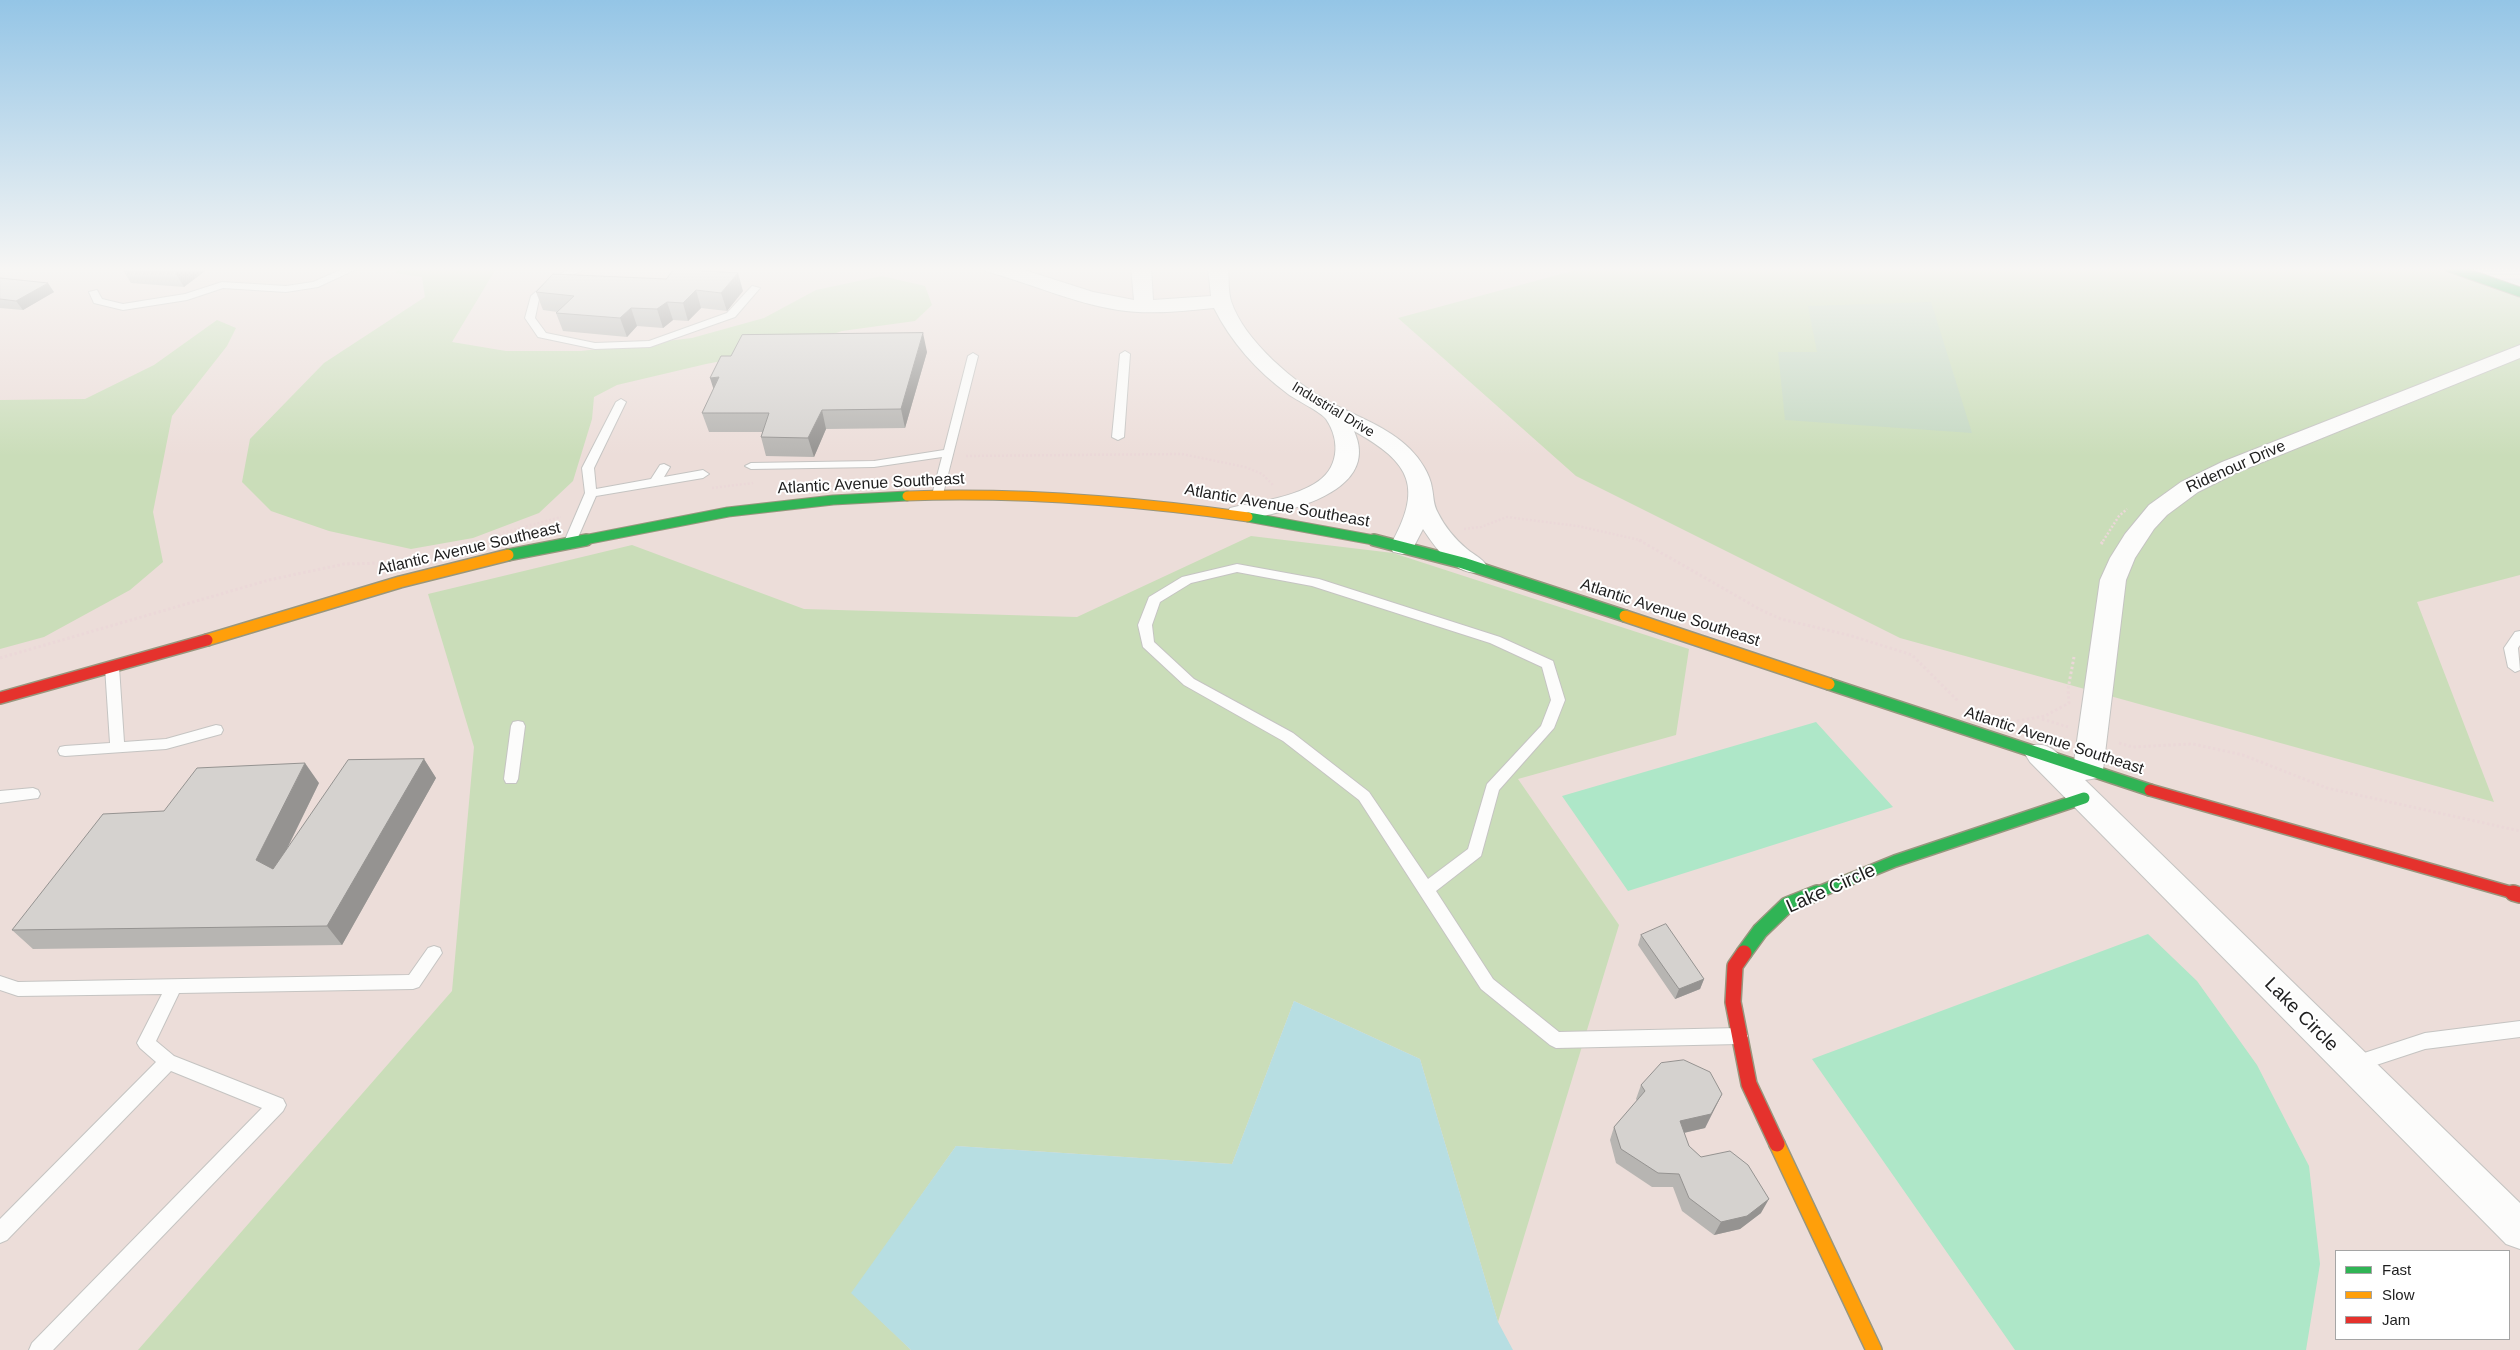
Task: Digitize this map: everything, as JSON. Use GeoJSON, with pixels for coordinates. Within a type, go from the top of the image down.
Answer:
{"type":"FeatureCollection","features":[{"type":"Feature","properties":{"kind":"street","name":"Industrial Drive"},"geometry":{"type":"LineString","coordinates":[[1237,330],[1270,369],[1294,388],[1335,415],[1385,441],[1398,450],[1417,474],[1421,486],[1421,503],[1402,546]]}},
{"type":"Feature","properties":{"kind":"street","name":"Ridenour Drive"},"geometry":{"type":"LineString","coordinates":[[2086,784],[2113,580],[2123,556],[2136,533],[2155,511],[2183,491],[2230,466],[2520,351]]}},
{"type":"Feature","properties":{"kind":"street"},"geometry":{"type":"LineString","coordinates":[[1239,513],[1274,507],[1315,494],[1336,479],[1344,469],[1349,449],[1342,426],[1335,415]]}},
{"type":"Feature","properties":{"kind":"street","name":"Atlantic Avenue Southeast"},"geometry":{"type":"LineString","coordinates":[[0,698],[262,624],[370,590],[469,564],[570,542],[739,510],[842,500],[938,495],[1035,496],[1132,502],[1239,513],[1329,529],[1402,546],[1474,566],[1788,668],[2040,754]]}},
{"type":"Feature","properties":{"kind":"street"},"geometry":{"type":"LineString","coordinates":[[1421,503],[1437,534],[1448,547],[1474,566]]}},
{"type":"Feature","properties":{"kind":"street","name":"Lake Circle"},"geometry":{"type":"LineString","coordinates":[[2040,754],[2086,784],[2352,1065],[2520,1230]]}},
{"type":"Feature","properties":{"kind":"street","name":"Atlantic Avenue Southeast"},"geometry":{"type":"LineString","coordinates":[[2086,784],[2245,818],[2520,895]]}},
{"type":"Feature","properties":{"kind":"street","name":"Lake Circle"},"geometry":{"type":"LineString","coordinates":[[1874,1350],[1749,1084],[1733,1002],[1735,966],[1760,931],[1787,905],[2086,784]]}},
{"type":"Feature","properties":{"kind":"lane"},"geometry":{"type":"LineString","coordinates":[[538,330],[542,335],[595,346],[650,344],[690,330]]}},
{"type":"Feature","properties":{"kind":"lane"},"geometry":{"type":"LineString","coordinates":[[1118,437],[1125,354]]}},
{"type":"Feature","properties":{"kind":"lane"},"geometry":{"type":"LineString","coordinates":[[938,495],[973,356]]}},
{"type":"Feature","properties":{"kind":"lane"},"geometry":{"type":"LineString","coordinates":[[570,542],[591,493],[588,468],[621,402]]}},
{"type":"Feature","properties":{"kind":"lane"},"geometry":{"type":"LineString","coordinates":[[751,466],[874,464],[948,453]]}},
{"type":"Feature","properties":{"kind":"lane"},"geometry":{"type":"LineString","coordinates":[[656,481],[664,467]]}},
{"type":"Feature","properties":{"kind":"lane"},"geometry":{"type":"LineString","coordinates":[[591,493],[703,474]]}},
{"type":"Feature","properties":{"kind":"lane"},"geometry":{"type":"LineString","coordinates":[[1426,889],[1475,852],[1492,788],[1547,728],[1558,700],[1548,664],[1494,640],[1314,582],[1237,568],[1186,580],[1154,600],[1145,625],[1148,644],[1189,682],[1288,737],[1364,796],[1487,984],[1556,1040],[1740,1036]]}},
{"type":"Feature","properties":{"kind":"lane"},"geometry":{"type":"LineString","coordinates":[[2514,667],[2511,648],[2520,635]]}},
{"type":"Feature","properties":{"kind":"lane"},"geometry":{"type":"LineString","coordinates":[[112,667],[116,747]]}},
{"type":"Feature","properties":{"kind":"lane"},"geometry":{"type":"LineString","coordinates":[[511,779],[518,726]]}},
{"type":"Feature","properties":{"kind":"lane"},"geometry":{"type":"LineString","coordinates":[[65,751],[166,744],[216,730]]}},
{"type":"Feature","properties":{"kind":"lane"},"geometry":{"type":"LineString","coordinates":[[0,797],[33,794]]}},
{"type":"Feature","properties":{"kind":"lane"},"geometry":{"type":"LineString","coordinates":[[0,983],[18,988],[413,982],[434,953]]}},
{"type":"Feature","properties":{"kind":"lane"},"geometry":{"type":"LineString","coordinates":[[39,1350],[277,1106],[168,1062],[146,1043],[174,986]]}},
{"type":"Feature","properties":{"kind":"lane"},"geometry":{"type":"LineString","coordinates":[[2352,1065],[2425,1041],[2520,1029]]}},
{"type":"Feature","properties":{"kind":"lane"},"geometry":{"type":"LineString","coordinates":[[0,1233],[168,1062]]}},
{"type":"Feature","properties":{"kind":"path"},"geometry":{"type":"LineString","coordinates":[[2042,719],[2132,747],[2193,744],[2243,755],[2327,788],[2520,831]]}},
{"type":"Feature","properties":{"kind":"shaded area"},"geometry":{"type":"Polygon","coordinates":[[[0,330],[2520,330],[2520,1350],[0,1350],[0,330]]]}},
{"type":"Feature","properties":{"kind":"green space"},"geometry":{"type":"Polygon","coordinates":[[[203,330],[235,330],[227,346],[172,416],[153,512],[163,562],[130,590],[44,637],[0,649],[0,400],[85,399],[154,365],[203,330]]]}},
{"type":"Feature","properties":{"kind":"green space"},"geometry":{"type":"Polygon","coordinates":[[[374,330],[459,330],[452,342],[506,351],[581,351],[692,338],[721,330],[849,330],[795,347],[706,364],[617,385],[594,397],[592,419],[573,481],[539,513],[473,538],[411,549],[329,531],[271,511],[242,482],[250,439],[324,363],[374,330]]]}},
{"type":"Feature","properties":{"kind":"green space"},"geometry":{"type":"Polygon","coordinates":[[[1412,330],[2520,330],[2520,575],[2417,602],[2494,802],[1900,638],[1576,476],[1412,330]]]}},
{"type":"Feature","properties":{"kind":"green space"},"geometry":{"type":"Polygon","coordinates":[[[1813,330],[1940,330],[1972,433],[1785,420],[1778,352],[1817,352],[1813,330]]]}},
{"type":"Feature","properties":{"kind":"green space"},"geometry":{"type":"Polygon","coordinates":[[[1251,536],[1393,553],[1689,649],[1676,735],[1518,779],[1619,925],[1498,1322],[1420,1059],[1294,1001],[1232,1164],[956,1146],[852,1293],[911,1350],[138,1350],[452,991],[474,747],[428,594],[632,545],[804,609],[1077,617],[1251,536]]]}},
{"type":"Feature","properties":{"kind":"green space"},"geometry":{"type":"Polygon","coordinates":[[[1816,722],[1893,807],[1628,891],[1562,796],[1816,722]]]}},
{"type":"Feature","properties":{"kind":"green space"},"geometry":{"type":"Polygon","coordinates":[[[2148,934],[2197,981],[2257,1065],[2309,1166],[2320,1264],[2306,1350],[2015,1350],[1812,1059],[2148,934]]]}},
{"type":"Feature","properties":{"kind":"water"},"geometry":{"type":"Polygon","coordinates":[[[1294,1001],[1420,1059],[1498,1322],[1513,1350],[911,1350],[851,1293],[956,1146],[1232,1164],[1294,1001]]]}},
{"type":"Feature","properties":{"kind":"building"},"geometry":{"type":"Polygon","coordinates":[[[923,333],[901,409],[822,410],[808,438],[761,437],[769,413],[702,413],[719,377],[710,378],[721,356],[731,356],[742,335],[923,333]]]}},
{"type":"Feature","properties":{"kind":"building"},"geometry":{"type":"Polygon","coordinates":[[[424,759],[327,926],[12,930],[103,814],[164,811],[197,768],[305,763],[256,860],[273,869],[348,760],[424,759]]]}},
{"type":"Feature","properties":{"kind":"building"},"geometry":{"type":"Polygon","coordinates":[[[1666,924],[1704,979],[1679,989],[1641,935],[1666,924]]]}},
{"type":"Feature","properties":{"kind":"building"},"geometry":{"type":"Polygon","coordinates":[[[1684,1060],[1710,1072],[1722,1094],[1711,1114],[1680,1121],[1689,1146],[1701,1157],[1730,1151],[1748,1165],[1769,1199],[1747,1216],[1721,1222],[1689,1198],[1679,1174],[1658,1173],[1621,1149],[1614,1127],[1645,1091],[1641,1085],[1661,1063],[1684,1060]]]}},
{"type":"Feature","properties":{"kind":"traffic: fast"},"geometry":{"type":"LineString","coordinates":[[508,555],[728,512],[833,500],[907,496]]}},
{"type":"Feature","properties":{"kind":"traffic: fast"},"geometry":{"type":"LineString","coordinates":[[1248,517],[1375,540],[1463,563],[1625,616]]}},
{"type":"Feature","properties":{"kind":"traffic: fast"},"geometry":{"type":"LineString","coordinates":[[1829,684],[2150,790]]}},
{"type":"Feature","properties":{"kind":"traffic: fast"},"geometry":{"type":"LineString","coordinates":[[1744,953],[1760,931],[1787,905],[1895,861],[2084,798]]}},
{"type":"Feature","properties":{"kind":"traffic: slow"},"geometry":{"type":"LineString","coordinates":[[907,496],[993,494],[1078,498],[1121,501],[1248,517]]}},
{"type":"Feature","properties":{"kind":"traffic: slow"},"geometry":{"type":"LineString","coordinates":[[207,640],[400,582],[508,555]]}},
{"type":"Feature","properties":{"kind":"traffic: slow"},"geometry":{"type":"LineString","coordinates":[[1625,616],[1829,684]]}},
{"type":"Feature","properties":{"kind":"traffic: slow"},"geometry":{"type":"LineString","coordinates":[[1777,1144],[1874,1350]]}},
{"type":"Feature","properties":{"kind":"traffic: jam"},"geometry":{"type":"LineString","coordinates":[[0,698],[207,640]]}},
{"type":"Feature","properties":{"kind":"traffic: jam"},"geometry":{"type":"LineString","coordinates":[[2150,790],[2520,895]]}},
{"type":"Feature","properties":{"kind":"traffic: jam"},"geometry":{"type":"LineString","coordinates":[[1744,953],[1735,966],[1733,1002],[1749,1084],[1777,1144]]}}]}
